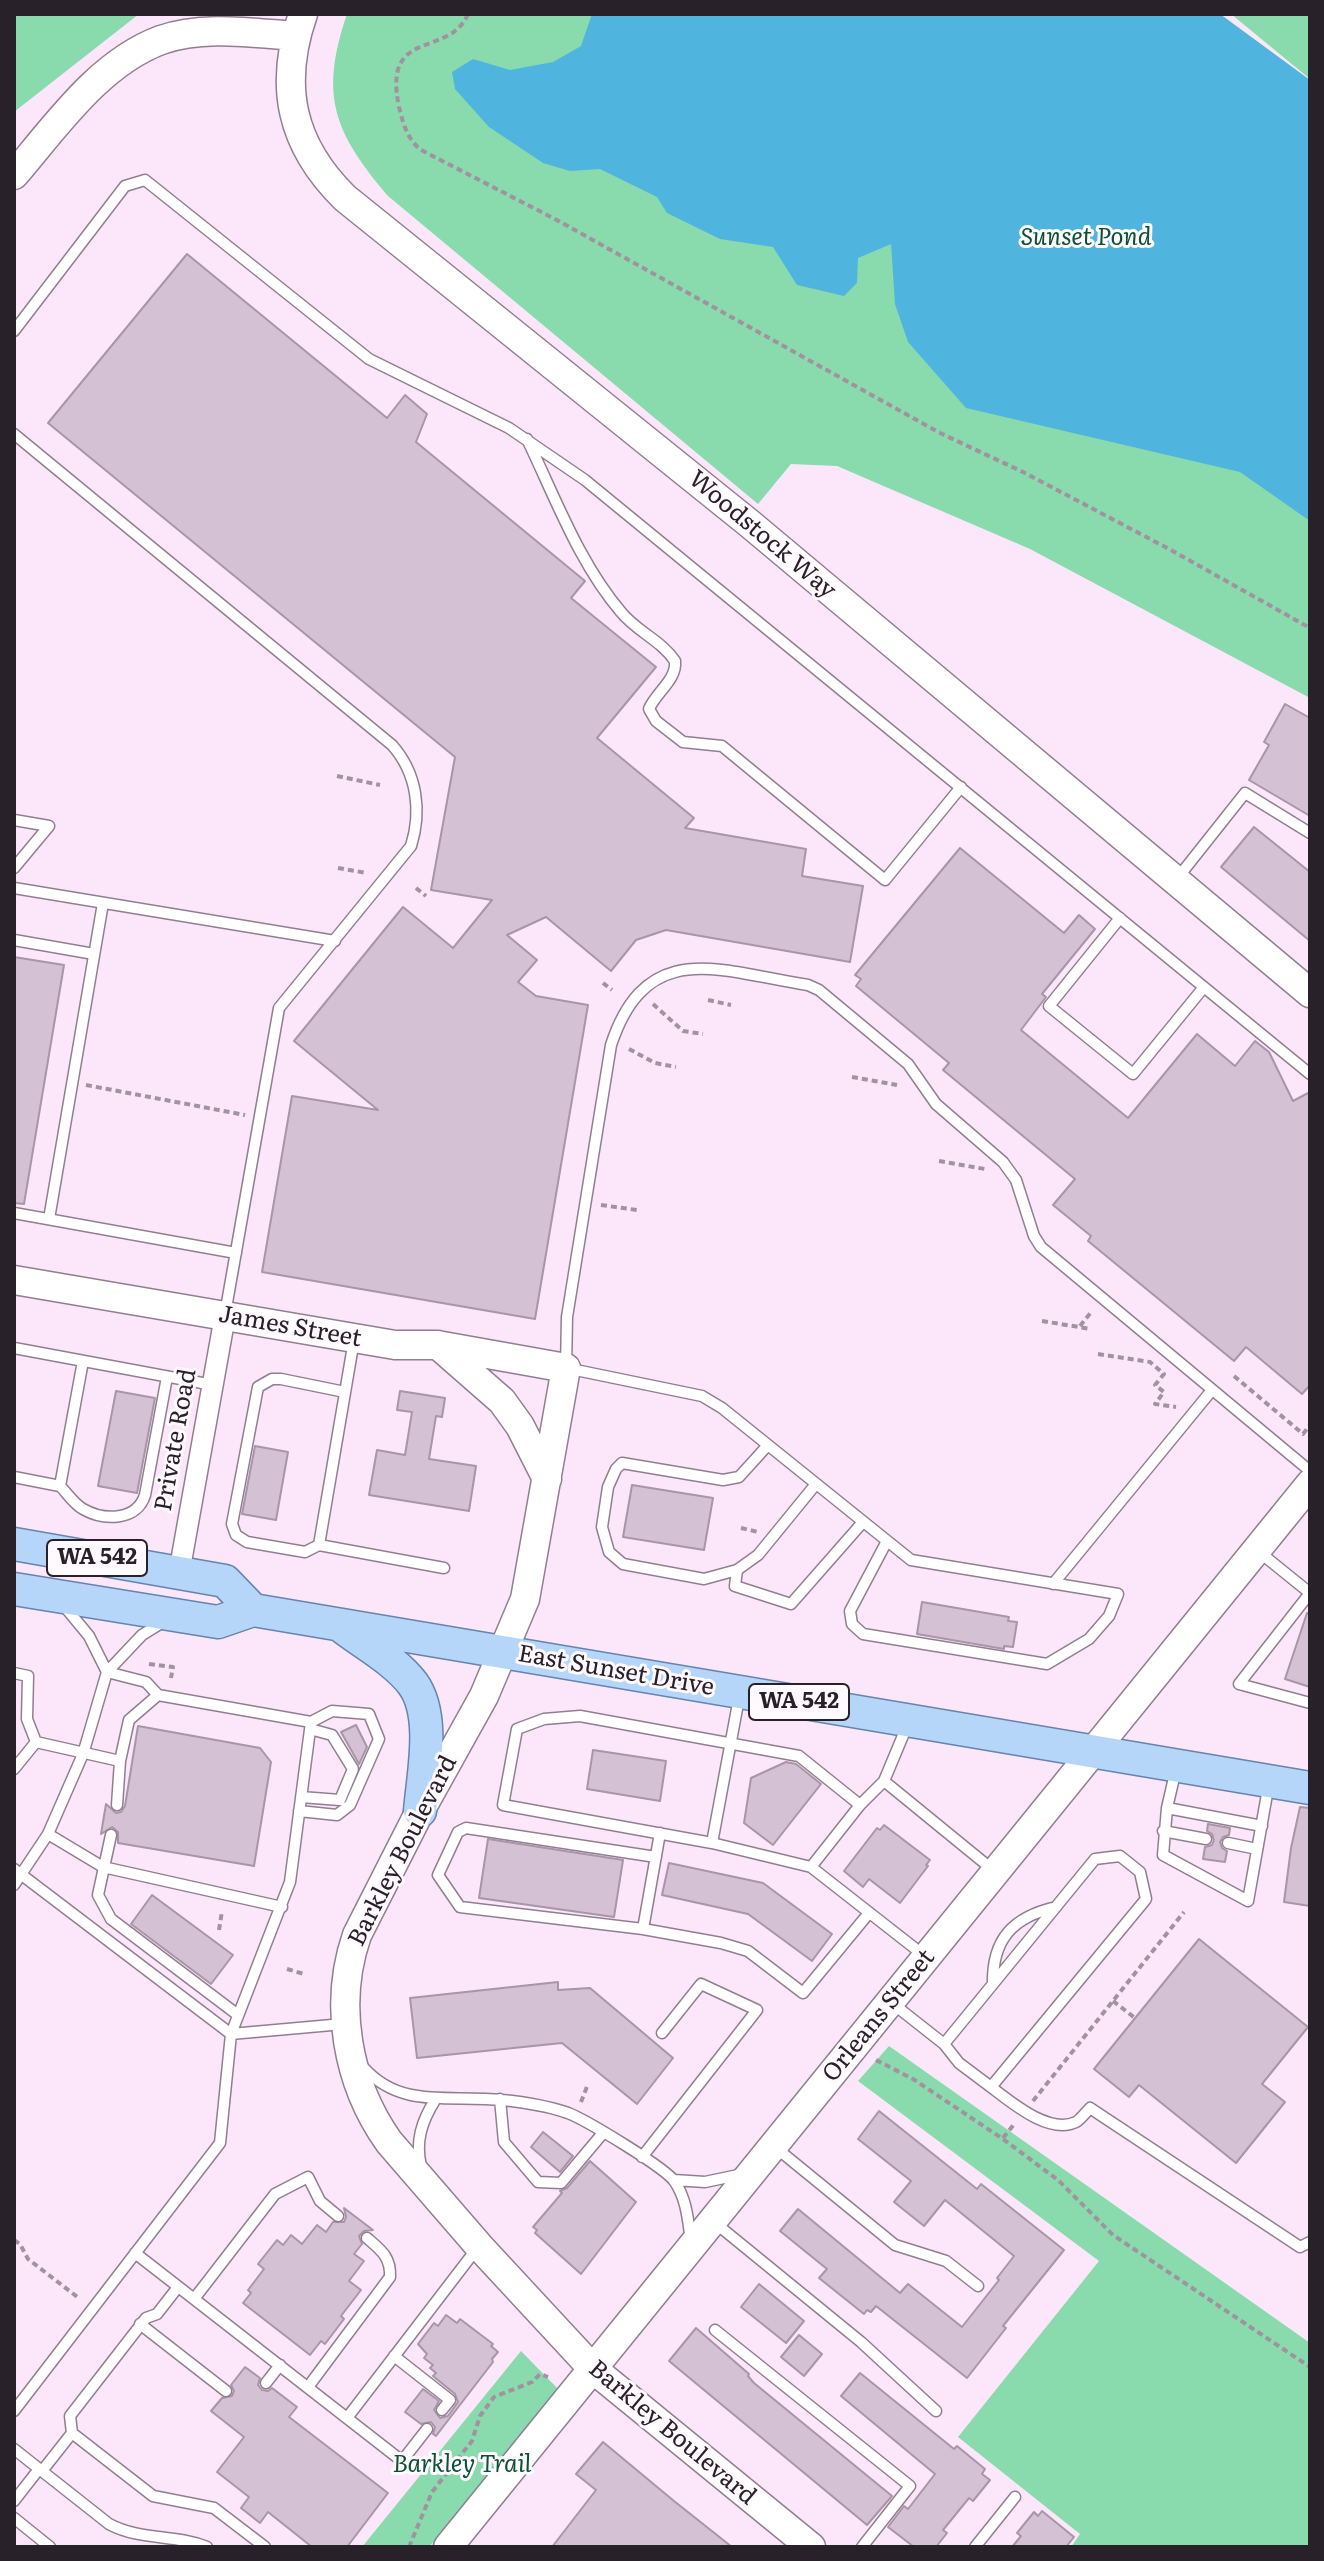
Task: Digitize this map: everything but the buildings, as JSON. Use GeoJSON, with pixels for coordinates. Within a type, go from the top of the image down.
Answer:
{"type":"FeatureCollection","features":[{"type":"Feature","properties":{"kind":"main road"},"geometry":{"type":"LineString","coordinates":[[14,175],[95,83],[127,56],[163,39],[196,33],[299,25]]}},
{"type":"Feature","properties":{"kind":"main road","name":"Woodstock Way"},"geometry":{"type":"LineString","coordinates":[[299,25],[291,91],[297,125],[311,158],[345,198],[750,524],[1310,993]]}},
{"type":"Feature","properties":{"kind":"main road","name":"James Street"},"geometry":{"type":"LineString","coordinates":[[14,1280],[395,1345],[437,1345],[566,1368]]}},
{"type":"Feature","properties":{"kind":"main road"},"geometry":{"type":"LineString","coordinates":[[437,1345],[502,1401],[520,1426],[547,1479]]}},
{"type":"Feature","properties":{"kind":"main road","name":"Barkley Boulevard"},"geometry":{"type":"LineString","coordinates":[[566,1368],[525,1599],[484,1696],[420,1811],[357,1935],[347,1973],[345,2024],[349,2052],[376,2123],[479,2246],[593,2369],[811,2547]]}},
{"type":"Feature","properties":{"kind":"main road","name":"Orleans Street"},"geometry":{"type":"LineString","coordinates":[[448,2547],[1310,1484]]}},
{"type":"Feature","properties":{"kind":"main road","name":"WA 542"},"geometry":{"type":"LineString","coordinates":[[14,1544],[225,1581],[253,1610]]}},
{"type":"Feature","properties":{"kind":"main road","name":"East Sunset Drive"},"geometry":{"type":"LineString","coordinates":[[14,1589],[218,1622],[253,1610],[1310,1788]]}},
{"type":"Feature","properties":{"kind":"main road"},"geometry":{"type":"LineString","coordinates":[[339,1624],[403,1674],[418,1692],[427,1725],[420,1811]]}},
{"type":"Feature","properties":{"kind":"street","name":"Private Road"},"geometry":{"type":"LineString","coordinates":[[179,1573],[225,1316]]}},
{"type":"Feature","properties":{"kind":"lane"},"geometry":{"type":"LineString","coordinates":[[14,331],[125,186],[145,180],[369,359],[527,438],[636,520],[1310,1074]]}},
{"type":"Feature","properties":{"kind":"lane"},"geometry":{"type":"LineString","coordinates":[[14,434],[399,753],[408,768],[417,803],[411,846],[279,1008],[225,1316]]}},
{"type":"Feature","properties":{"kind":"lane"},"geometry":{"type":"LineString","coordinates":[[527,438],[582,552],[622,613],[669,652],[675,661],[674,675],[649,709],[650,714],[683,742],[722,746],[885,880],[961,787]]}},
{"type":"Feature","properties":{"kind":"lane"},"geometry":{"type":"LineString","coordinates":[[1175,881],[1245,793],[1310,833]]}},
{"type":"Feature","properties":{"kind":"lane"},"geometry":{"type":"LineString","coordinates":[[14,820],[49,826],[14,868]]}},
{"type":"Feature","properties":{"kind":"lane"},"geometry":{"type":"LineString","coordinates":[[14,888],[335,941]]}},
{"type":"Feature","properties":{"kind":"lane"},"geometry":{"type":"LineString","coordinates":[[49,1219],[103,903]]}},
{"type":"Feature","properties":{"kind":"lane"},"geometry":{"type":"LineString","coordinates":[[1120,918],[1049,1006],[1133,1074],[1204,987]]}},
{"type":"Feature","properties":{"kind":"lane"},"geometry":{"type":"LineString","coordinates":[[14,940],[94,954]]}},
{"type":"Feature","properties":{"kind":"lane"},"geometry":{"type":"LineString","coordinates":[[887,1541],[850,1611],[852,1624],[863,1634],[1047,1664],[1089,1639],[1109,1616],[1118,1594],[911,1560],[722,1408],[702,1396],[566,1368],[567,1317],[611,1045],[624,1011],[639,992],[663,975],[692,967],[808,985],[819,990],[908,1064],[934,1102],[1007,1166],[1021,1193],[1034,1236],[1041,1247],[1310,1471]]}},
{"type":"Feature","properties":{"kind":"lane"},"geometry":{"type":"LineString","coordinates":[[14,1213],[236,1253]]}},
{"type":"Feature","properties":{"kind":"lane"},"geometry":{"type":"LineString","coordinates":[[319,1545],[355,1338]]}},
{"type":"Feature","properties":{"kind":"lane"},"geometry":{"type":"LineString","coordinates":[[14,1348],[213,1385]]}},
{"type":"Feature","properties":{"kind":"lane"},"geometry":{"type":"LineString","coordinates":[[60,1486],[83,1361]]}},
{"type":"Feature","properties":{"kind":"lane"},"geometry":{"type":"LineString","coordinates":[[14,1477],[60,1486],[79,1507],[93,1513],[120,1517],[130,1514],[139,1507],[145,1495],[167,1377]]}},
{"type":"Feature","properties":{"kind":"lane"},"geometry":{"type":"LineString","coordinates":[[345,1392],[281,1379],[272,1379],[258,1387],[234,1510],[233,1530],[247,1542],[305,1552],[319,1545],[444,1568]]}},
{"type":"Feature","properties":{"kind":"lane"},"geometry":{"type":"LineString","coordinates":[[1053,1584],[1212,1390]]}},
{"type":"Feature","properties":{"kind":"lane"},"geometry":{"type":"LineString","coordinates":[[768,1445],[739,1477],[723,1480],[622,1463],[608,1487],[602,1527],[609,1552],[623,1564],[704,1579],[737,1570],[758,1555],[816,1484]]}},
{"type":"Feature","properties":{"kind":"lane"},"geometry":{"type":"LineString","coordinates":[[737,1570],[735,1586],[791,1604],[863,1522]]}},
{"type":"Feature","properties":{"kind":"lane"},"geometry":{"type":"LineString","coordinates":[[1257,1550],[1310,1593],[1239,1684],[1310,1703]]}},
{"type":"Feature","properties":{"kind":"lane"},"geometry":{"type":"LineString","coordinates":[[48,1594],[81,1624],[107,1672],[146,1682],[158,1695],[311,1725],[332,1735],[353,1769],[340,1800],[301,1797]]}},
{"type":"Feature","properties":{"kind":"lane"},"geometry":{"type":"LineString","coordinates":[[14,1885],[18,1872],[48,1834],[83,1754],[107,1672],[142,1635],[176,1616]]}},
{"type":"Feature","properties":{"kind":"lane"},"geometry":{"type":"LineString","coordinates":[[14,1673],[28,1676],[27,1719],[36,1742]]}},
{"type":"Feature","properties":{"kind":"lane"},"geometry":{"type":"LineString","coordinates":[[712,1843],[740,1692]]}},
{"type":"Feature","properties":{"kind":"lane"},"geometry":{"type":"LineString","coordinates":[[117,1805],[120,1761],[129,1720],[158,1695]]}},
{"type":"Feature","properties":{"kind":"lane"},"geometry":{"type":"LineString","coordinates":[[14,2411],[220,2143],[231,2034],[290,1882],[299,1811],[311,1725],[332,1711],[369,1714],[379,1739],[350,1805],[337,1815],[299,1811]]}},
{"type":"Feature","properties":{"kind":"lane"},"geometry":{"type":"LineString","coordinates":[[860,1805],[799,1756],[580,1716],[544,1719],[517,1729],[503,1805],[712,1843],[811,1867],[927,1957]]}},
{"type":"Feature","properties":{"kind":"lane"},"geometry":{"type":"LineString","coordinates":[[811,1867],[860,1805],[884,1781],[909,1720]]}},
{"type":"Feature","properties":{"kind":"lane"},"geometry":{"type":"LineString","coordinates":[[36,1742],[120,1761]]}},
{"type":"Feature","properties":{"kind":"lane"},"geometry":{"type":"LineString","coordinates":[[14,1769],[36,1742]]}},
{"type":"Feature","properties":{"kind":"lane"},"geometry":{"type":"LineString","coordinates":[[1177,1767],[1163,1831],[1163,1855],[1248,1901],[1270,1781]]}},
{"type":"Feature","properties":{"kind":"lane"},"geometry":{"type":"LineString","coordinates":[[884,1781],[996,1872]]}},
{"type":"Feature","properties":{"kind":"lane"},"geometry":{"type":"LineString","coordinates":[[1167,1808],[1262,1826]]}},
{"type":"Feature","properties":{"kind":"lane"},"geometry":{"type":"LineString","coordinates":[[656,1857],[466,1828],[458,1832],[438,1875],[460,1907],[643,1929],[721,1943],[748,1951],[803,1993],[869,1913]]}},
{"type":"Feature","properties":{"kind":"lane"},"geometry":{"type":"LineString","coordinates":[[1163,1831],[1206,1839]]}},
{"type":"Feature","properties":{"kind":"lane"},"geometry":{"type":"LineString","coordinates":[[643,1929],[660,1833]]}},
{"type":"Feature","properties":{"kind":"lane"},"geometry":{"type":"LineString","coordinates":[[48,1834],[103,1867],[282,1907]]}},
{"type":"Feature","properties":{"kind":"lane"},"geometry":{"type":"LineString","coordinates":[[111,1835],[98,1895],[111,1919],[238,2015]]}},
{"type":"Feature","properties":{"kind":"lane"},"geometry":{"type":"LineString","coordinates":[[1228,1843],[1257,1849]]}},
{"type":"Feature","properties":{"kind":"lane"},"geometry":{"type":"LineString","coordinates":[[944,2044],[1095,1859],[1120,1856],[1140,1872],[1146,1899],[991,2087]]}},
{"type":"Feature","properties":{"kind":"lane"},"geometry":{"type":"LineString","coordinates":[[18,1872],[231,2034],[345,2024]]}},
{"type":"Feature","properties":{"kind":"lane"},"geometry":{"type":"LineString","coordinates":[[993,1984],[994,1958],[1000,1941],[1022,1919],[1056,1907]]}},
{"type":"Feature","properties":{"kind":"lane"},"geometry":{"type":"LineString","coordinates":[[642,2157],[757,2010],[701,1984],[662,2033]]}},
{"type":"Feature","properties":{"kind":"lane"},"geometry":{"type":"LineString","coordinates":[[890,2002],[944,2044],[959,2063],[1037,2119],[1055,2124],[1076,2122],[1090,2108],[1300,2247],[1310,2242]]}},
{"type":"Feature","properties":{"kind":"lane"},"geometry":{"type":"LineString","coordinates":[[349,2052],[371,2076],[392,2089],[414,2097],[435,2100],[500,2099],[568,2113],[674,2180],[686,2204],[692,2247]]}},
{"type":"Feature","properties":{"kind":"lane"},"geometry":{"type":"LineString","coordinates":[[500,2099],[504,2142],[538,2182],[561,2183],[603,2133]]}},
{"type":"Feature","properties":{"kind":"lane"},"geometry":{"type":"LineString","coordinates":[[426,2185],[419,2161],[419,2135],[425,2115],[435,2100]]}},
{"type":"Feature","properties":{"kind":"lane"},"geometry":{"type":"LineString","coordinates":[[773,2146],[895,2245],[946,2261],[978,2286]]}},
{"type":"Feature","properties":{"kind":"lane"},"geometry":{"type":"LineString","coordinates":[[674,2180],[705,2182],[752,2172]]}},
{"type":"Feature","properties":{"kind":"lane"},"geometry":{"type":"LineString","coordinates":[[194,2299],[275,2194],[308,2177],[320,2201],[338,2216]]}},
{"type":"Feature","properties":{"kind":"lane"},"geometry":{"type":"LineString","coordinates":[[713,2221],[861,2342],[936,2411]]}},
{"type":"Feature","properties":{"kind":"lane"},"geometry":{"type":"LineString","coordinates":[[308,2387],[390,2277],[391,2264],[384,2252],[367,2238]]}},
{"type":"Feature","properties":{"kind":"lane"},"geometry":{"type":"LineString","coordinates":[[347,2418],[479,2246]]}},
{"type":"Feature","properties":{"kind":"lane"},"geometry":{"type":"LineString","coordinates":[[135,2253],[402,2461],[427,2429]]}},
{"type":"Feature","properties":{"kind":"lane"},"geometry":{"type":"LineString","coordinates":[[178,2287],[157,2314],[140,2324],[70,2416],[72,2433],[153,2496],[214,2508],[265,2547]]}},
{"type":"Feature","properties":{"kind":"lane"},"geometry":{"type":"LineString","coordinates":[[140,2324],[226,2391]]}},
{"type":"Feature","properties":{"kind":"lane"},"geometry":{"type":"LineString","coordinates":[[715,2330],[910,2486],[862,2547]]}},
{"type":"Feature","properties":{"kind":"lane"},"geometry":{"type":"LineString","coordinates":[[394,2356],[450,2400],[442,2410]]}},
{"type":"Feature","properties":{"kind":"lane"},"geometry":{"type":"LineString","coordinates":[[266,2383],[280,2365]]}},
{"type":"Feature","properties":{"kind":"lane"},"geometry":{"type":"LineString","coordinates":[[14,2501],[72,2433]]}},
{"type":"Feature","properties":{"kind":"lane"},"geometry":{"type":"LineString","coordinates":[[14,2449],[109,2524],[125,2533],[207,2547]]}},
{"type":"Feature","properties":{"kind":"lane"},"geometry":{"type":"LineString","coordinates":[[975,2547],[1015,2497]]}},
{"type":"Feature","properties":{"kind":"lane"},"geometry":{"type":"LineString","coordinates":[[14,2518],[50,2547]]}},
{"type":"Feature","properties":{"kind":"path"},"geometry":{"type":"LineString","coordinates":[[468,14],[453,35],[421,44],[402,62],[397,96],[407,134],[421,150],[555,219],[898,411],[1144,536],[1310,628]]}},
{"type":"Feature","properties":{"kind":"path"},"geometry":{"type":"LineString","coordinates":[[337,776],[380,785]]}},
{"type":"Feature","properties":{"kind":"path"},"geometry":{"type":"LineString","coordinates":[[338,868],[367,873]]}},
{"type":"Feature","properties":{"kind":"path"},"geometry":{"type":"LineString","coordinates":[[416,888],[426,896]]}},
{"type":"Feature","properties":{"kind":"path"},"geometry":{"type":"LineString","coordinates":[[603,983],[612,990]]}},
{"type":"Feature","properties":{"kind":"path"},"geometry":{"type":"LineString","coordinates":[[708,1000],[731,1005]]}},
{"type":"Feature","properties":{"kind":"path"},"geometry":{"type":"LineString","coordinates":[[651,1003],[683,1031],[703,1034]]}},
{"type":"Feature","properties":{"kind":"path"},"geometry":{"type":"LineString","coordinates":[[629,1049],[655,1063],[676,1067]]}},
{"type":"Feature","properties":{"kind":"path"},"geometry":{"type":"LineString","coordinates":[[852,1077],[897,1085]]}},
{"type":"Feature","properties":{"kind":"path"},"geometry":{"type":"LineString","coordinates":[[72,1082],[245,1115]]}},
{"type":"Feature","properties":{"kind":"path"},"geometry":{"type":"LineString","coordinates":[[939,1161],[985,1169]]}},
{"type":"Feature","properties":{"kind":"path"},"geometry":{"type":"LineString","coordinates":[[601,1205],[637,1210]]}},
{"type":"Feature","properties":{"kind":"path"},"geometry":{"type":"LineString","coordinates":[[1079,1327],[1094,1310]]}},
{"type":"Feature","properties":{"kind":"path"},"geometry":{"type":"LineString","coordinates":[[1042,1321],[1091,1329]]}},
{"type":"Feature","properties":{"kind":"path"},"geometry":{"type":"LineString","coordinates":[[1098,1354],[1150,1362],[1164,1374],[1155,1385],[1164,1392],[1155,1404],[1181,1408]]}},
{"type":"Feature","properties":{"kind":"path"},"geometry":{"type":"LineString","coordinates":[[1234,1376],[1303,1434],[1310,1425]]}},
{"type":"Feature","properties":{"kind":"path"},"geometry":{"type":"LineString","coordinates":[[741,1528],[762,1532]]}},
{"type":"Feature","properties":{"kind":"path"},"geometry":{"type":"LineString","coordinates":[[143,1663],[173,1667],[171,1678]]}},
{"type":"Feature","properties":{"kind":"path"},"geometry":{"type":"LineString","coordinates":[[219,1930],[222,1911]]}},
{"type":"Feature","properties":{"kind":"path"},"geometry":{"type":"LineString","coordinates":[[1024,2111],[1184,1912]]}},
{"type":"Feature","properties":{"kind":"path"},"geometry":{"type":"LineString","coordinates":[[287,1969],[304,1974]]}},
{"type":"Feature","properties":{"kind":"path"},"geometry":{"type":"LineString","coordinates":[[1113,2001],[1135,2018]]}},
{"type":"Feature","properties":{"kind":"path"},"geometry":{"type":"LineString","coordinates":[[876,2060],[913,2079],[1003,2139],[1058,2180],[1113,2235],[1310,2367]]}},
{"type":"Feature","properties":{"kind":"path"},"geometry":{"type":"LineString","coordinates":[[581,2102],[588,2084]]}},
{"type":"Feature","properties":{"kind":"path"},"geometry":{"type":"LineString","coordinates":[[14,2240],[20,2244],[28,2259],[82,2300]]}},
{"type":"Feature","properties":{"kind":"path"},"geometry":{"type":"LineString","coordinates":[[409,2547],[432,2492],[472,2441],[480,2416],[494,2397],[532,2382],[540,2374],[548,2377]]}},
{"type":"Feature","properties":{"kind":"green space"},"geometry":{"type":"Polygon","coordinates":[[[14,14],[139,14],[14,112],[14,14]]]}},
{"type":"Feature","properties":{"kind":"green space","name":"Sunset Pond"},"geometry":{"type":"Polygon","coordinates":[[[347,14],[1204,14],[1310,102],[1310,698],[1030,549],[837,466],[791,464],[758,504],[388,196],[355,152],[337,112],[333,91],[334,68],[347,14]]]}},
{"type":"Feature","properties":{"kind":"green space"},"geometry":{"type":"Polygon","coordinates":[[[1231,14],[1310,14],[1310,79],[1231,14]]]}},
{"type":"Feature","properties":{"kind":"green space"},"geometry":{"type":"Polygon","coordinates":[[[889,2046],[1310,2343],[1310,2547],[1071,2547],[1080,2534],[958,2437],[1099,2261],[858,2081],[889,2046]]]}},
{"type":"Feature","properties":{"kind":"green space","name":"Barkley Trail"},"geometry":{"type":"Polygon","coordinates":[[[521,2351],[558,2389],[429,2547],[362,2547],[521,2351]]]}},
{"type":"Feature","properties":{"kind":"water","name":"Sunset Pond"},"geometry":{"type":"Polygon","coordinates":[[[592,14],[1220,14],[1310,80],[1310,521],[1240,472],[966,408],[908,342],[895,304],[891,244],[858,258],[857,283],[844,296],[797,285],[773,247],[720,239],[667,213],[657,197],[600,169],[570,171],[543,163],[489,127],[455,89],[452,72],[473,59],[510,70],[553,62],[581,46],[592,14]]]}}]}
